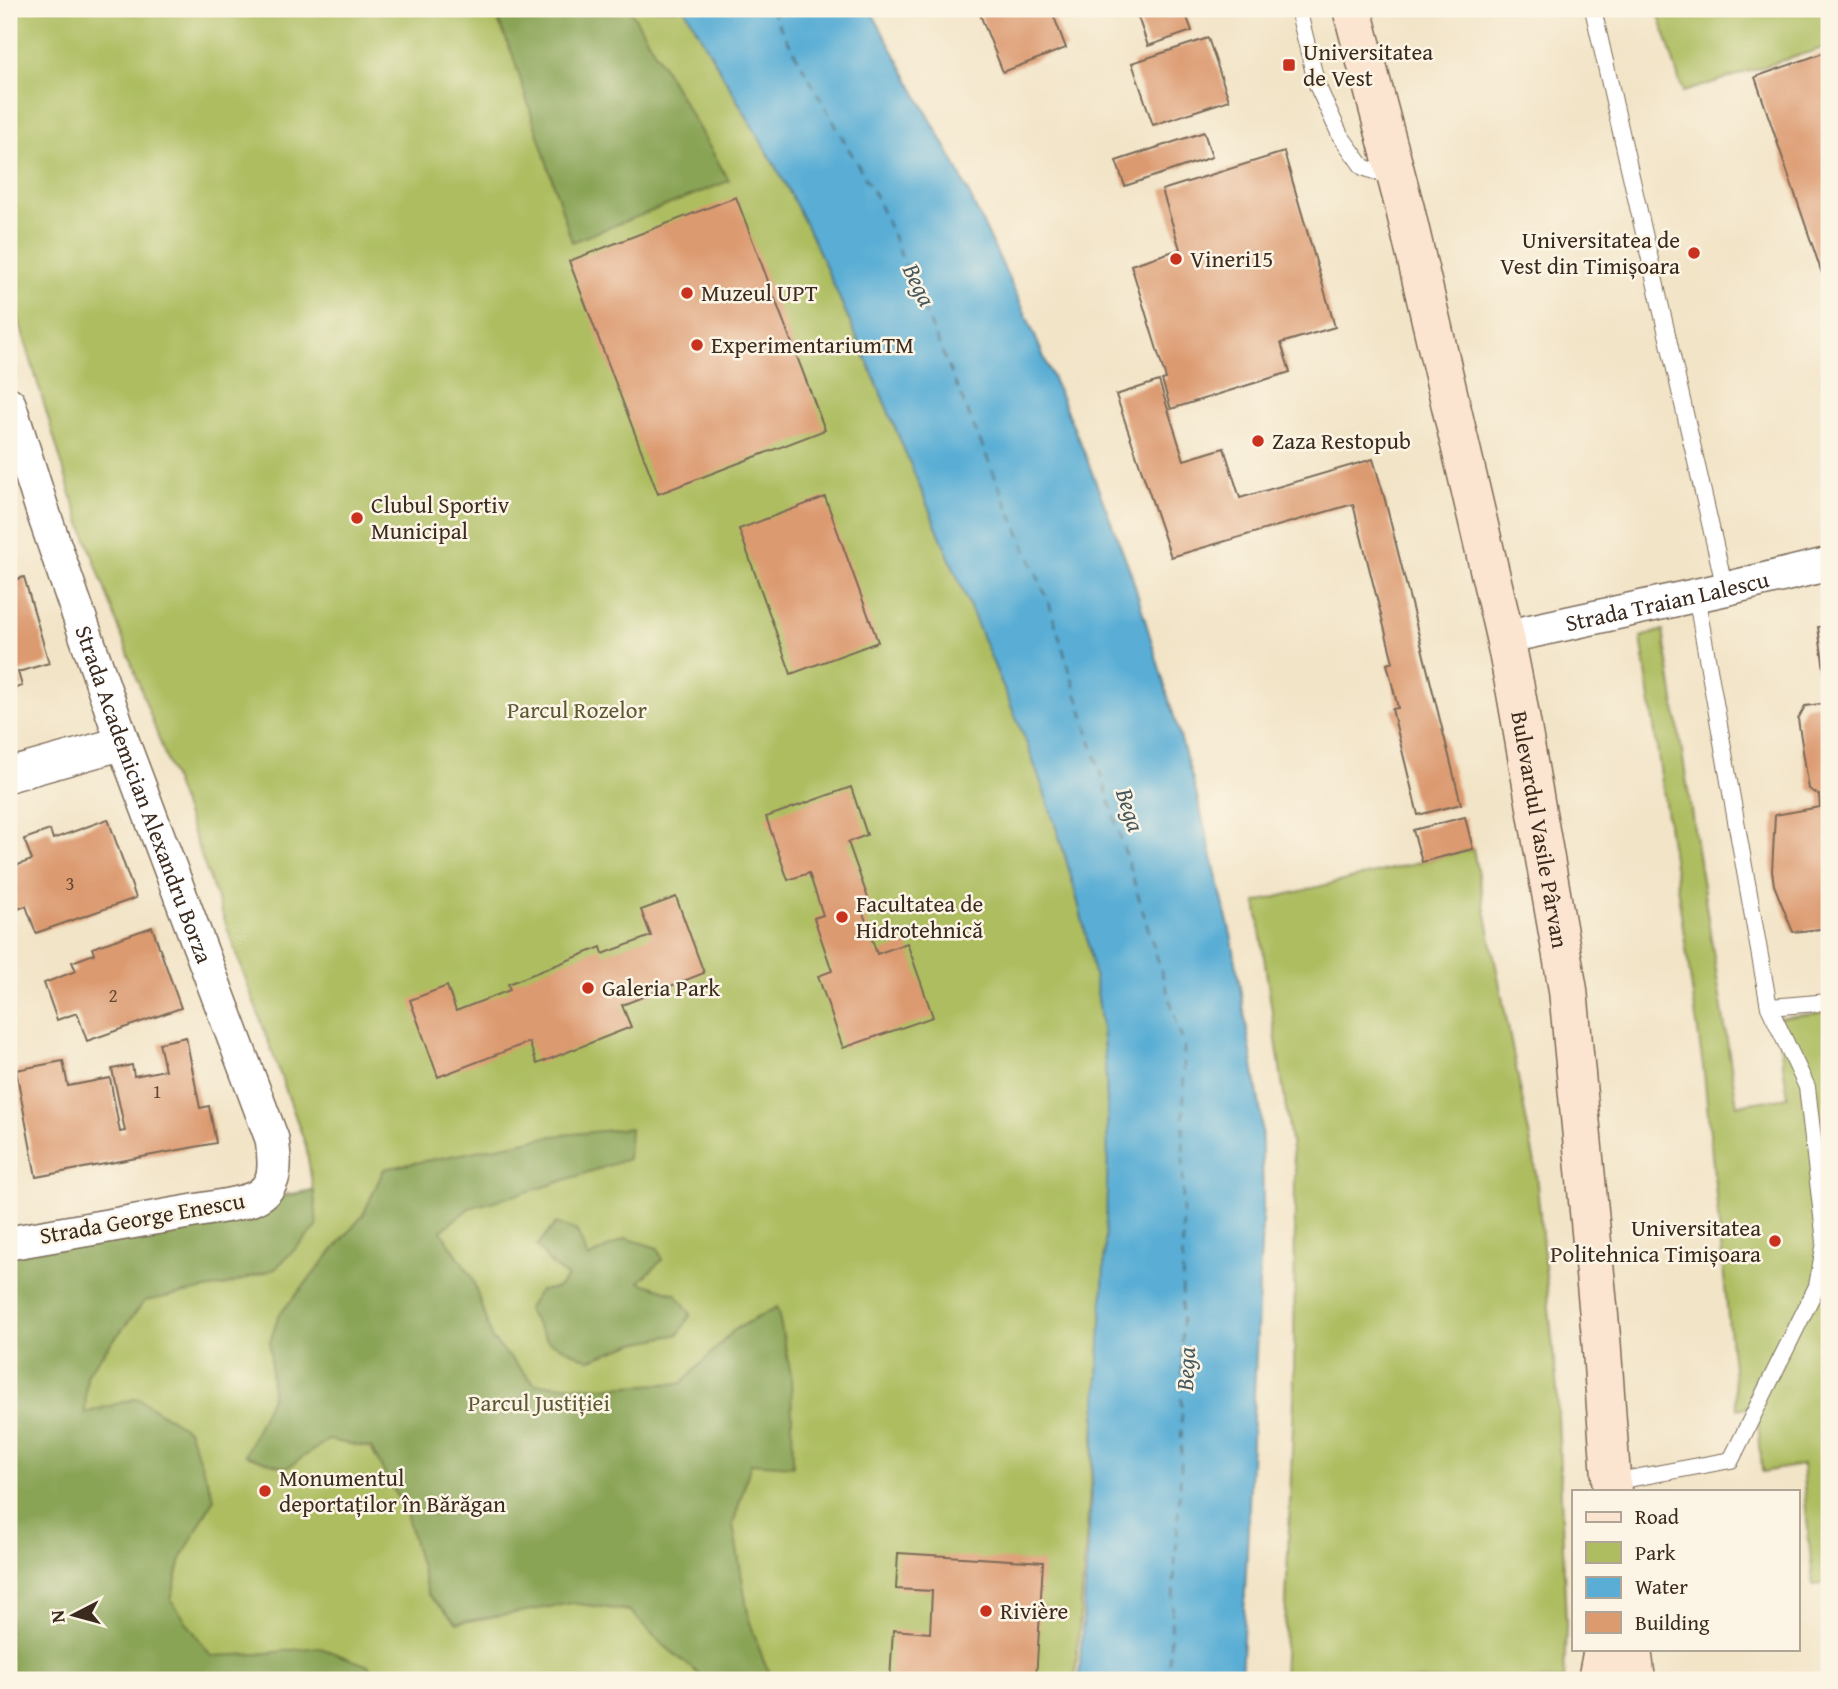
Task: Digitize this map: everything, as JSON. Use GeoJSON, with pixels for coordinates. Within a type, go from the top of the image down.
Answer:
{"type":"FeatureCollection","features":[{"type":"Feature","properties":{"kind":"main road","name":"Bulevardul Vasile Pârvan"},"geometry":{"type":"LineString","coordinates":[[1352,9],[1405,209],[1505,637],[1568,990],[1601,1337],[1612,1487]]}},
{"type":"Feature","properties":{"kind":"main road"},"geometry":{"type":"LineString","coordinates":[[1597,1680],[1603,1650]]}},
{"type":"Feature","properties":{"kind":"main road"},"geometry":{"type":"LineString","coordinates":[[1632,1650],[1636,1680]]}},
{"type":"Feature","properties":{"kind":"street","name":"Strada Academician Alexandru Borza"},"geometry":{"type":"LineString","coordinates":[[9,404],[43,512],[123,743],[272,1139],[275,1163],[271,1185]]}},
{"type":"Feature","properties":{"kind":"street","name":"Strada Traian Lalescu"},"geometry":{"type":"LineString","coordinates":[[1505,637],[1829,564]]}},
{"type":"Feature","properties":{"kind":"street"},"geometry":{"type":"LineString","coordinates":[[9,775],[123,743]]}},
{"type":"Feature","properties":{"kind":"street","name":"Strada George Enescu"},"geometry":{"type":"LineString","coordinates":[[9,1243],[229,1205],[253,1199],[271,1185]]}},
{"type":"Feature","properties":{"kind":"lane"},"geometry":{"type":"LineString","coordinates":[[1298,9],[1317,85],[1340,135],[1363,167],[1396,179]]}},
{"type":"Feature","properties":{"kind":"lane"},"geometry":{"type":"LineString","coordinates":[[1593,9],[1710,592],[1769,1007],[1807,1087],[1825,1242],[1817,1286],[1731,1460],[1612,1487]]}},
{"type":"Feature","properties":{"kind":"lane"},"geometry":{"type":"LineString","coordinates":[[1769,1007],[1829,1002]]}},
{"type":"Feature","properties":{"kind":"green space","name":"Parcul Rozelor"},"geometry":{"type":"Polygon","coordinates":[[[9,9],[685,9],[787,187],[817,247],[869,365],[1025,739],[1050,808],[1081,912],[1101,1020],[1107,1089],[1108,1157],[1100,1343],[1075,1680],[9,1680],[9,1242],[313,1190],[306,1146],[73,501],[9,287],[9,9]]]}},
{"type":"Feature","properties":{"kind":"green space"},"geometry":{"type":"Polygon","coordinates":[[[493,9],[630,9],[729,181],[572,242],[512,53],[493,9]]]}},
{"type":"Feature","properties":{"kind":"green space"},"geometry":{"type":"Polygon","coordinates":[[[1657,9],[1827,9],[1829,46],[1683,92],[1657,9]]]}},
{"type":"Feature","properties":{"kind":"green space"},"geometry":{"type":"Polygon","coordinates":[[[1663,630],[1737,1105],[1788,1097],[1776,1018],[1829,1012],[1829,1583],[1813,1585],[1802,1465],[1762,1472],[1757,1405],[1737,1409],[1704,1073],[1641,637],[1663,630]]]}},
{"type":"Feature","properties":{"kind":"green space"},"geometry":{"type":"Polygon","coordinates":[[[1473,849],[1535,1164],[1557,1390],[1566,1625],[1564,1680],[1283,1680],[1294,1399],[1295,1170],[1256,902],[1473,849]]]}},
{"type":"Feature","properties":{"kind":"green space","name":"Parcul Justiției"},"geometry":{"type":"Polygon","coordinates":[[[630,1128],[628,1159],[469,1208],[441,1231],[472,1277],[492,1339],[535,1384],[607,1387],[682,1383],[734,1330],[777,1307],[791,1374],[793,1466],[751,1463],[733,1525],[749,1619],[764,1662],[774,1680],[706,1680],[660,1642],[630,1611],[572,1603],[457,1623],[428,1594],[406,1513],[371,1448],[328,1440],[287,1468],[245,1455],[272,1395],[270,1342],[279,1315],[363,1215],[384,1169],[553,1136],[630,1128]]]}},
{"type":"Feature","properties":{"kind":"green space"},"geometry":{"type":"Polygon","coordinates":[[[314,1191],[317,1227],[275,1269],[227,1285],[145,1301],[87,1373],[85,1413],[137,1398],[188,1430],[214,1498],[181,1559],[171,1600],[211,1656],[318,1647],[369,1666],[382,1680],[9,1680],[9,1245],[314,1191]]]}},
{"type":"Feature","properties":{"kind":"green space"},"geometry":{"type":"Polygon","coordinates":[[[556,1223],[577,1231],[588,1258],[626,1238],[658,1248],[662,1260],[639,1282],[676,1294],[691,1314],[679,1334],[635,1343],[589,1360],[548,1341],[527,1310],[539,1291],[557,1288],[568,1277],[552,1265],[537,1246],[556,1223]]]}},
{"type":"Feature","properties":{"kind":"water","name":"Bega"},"geometry":{"type":"Polygon","coordinates":[[[685,9],[870,9],[955,164],[1026,315],[1131,573],[1193,780],[1232,939],[1261,1113],[1263,1200],[1241,1680],[1079,1680],[1100,1352],[1108,1162],[1101,1020],[1081,912],[1050,808],[1025,739],[869,365],[817,247],[787,187],[685,9]]]}},
{"type":"Feature","properties":{"kind":"building"},"geometry":{"type":"Polygon","coordinates":[[[989,9],[1051,9],[1066,48],[1003,72],[979,12],[989,9]]]}},
{"type":"Feature","properties":{"kind":"building"},"geometry":{"type":"Polygon","coordinates":[[[1151,9],[1184,9],[1192,31],[1148,46],[1137,14],[1151,9]]]}},
{"type":"Feature","properties":{"kind":"building"},"geometry":{"type":"Polygon","coordinates":[[[1208,38],[1229,100],[1153,125],[1132,63],[1208,38]]]}},
{"type":"Feature","properties":{"kind":"building"},"geometry":{"type":"Polygon","coordinates":[[[1829,51],[1829,294],[1755,77],[1829,51]]]}},
{"type":"Feature","properties":{"kind":"building"},"geometry":{"type":"Polygon","coordinates":[[[1204,132],[1212,157],[1125,186],[1116,161],[1204,132]]]}},
{"type":"Feature","properties":{"kind":"building"},"geometry":{"type":"Polygon","coordinates":[[[1284,152],[1335,327],[1281,343],[1290,372],[1171,409],[1162,380],[1166,379],[1131,265],[1180,249],[1162,190],[1284,152]]]}},
{"type":"Feature","properties":{"kind":"building","name":"ExperimentariumTM"},"geometry":{"type":"Polygon","coordinates":[[[736,197],[825,430],[658,494],[569,261],[736,197]]]}},
{"type":"Feature","properties":{"kind":"building"},"geometry":{"type":"Polygon","coordinates":[[[1159,381],[1184,460],[1224,448],[1240,498],[1373,459],[1461,804],[1418,815],[1392,709],[1398,708],[1387,664],[1393,662],[1353,504],[1171,557],[1116,395],[1159,381]]]}},
{"type":"Feature","properties":{"kind":"building"},"geometry":{"type":"Polygon","coordinates":[[[825,497],[878,642],[791,674],[739,529],[825,497]]]}},
{"type":"Feature","properties":{"kind":"building"},"geometry":{"type":"Polygon","coordinates":[[[10,563],[14,580],[24,577],[49,663],[18,672],[22,686],[9,690],[10,563]]]}},
{"type":"Feature","properties":{"kind":"building"},"geometry":{"type":"Polygon","coordinates":[[[1829,625],[1829,697],[1828,697],[1818,627],[1829,625]]]}},
{"type":"Feature","properties":{"kind":"building"},"geometry":{"type":"Polygon","coordinates":[[[1829,703],[1829,928],[1793,932],[1774,885],[1772,871],[1775,815],[1820,807],[1819,795],[1809,789],[1798,719],[1805,706],[1829,703]]]}},
{"type":"Feature","properties":{"kind":"building","name":"Facultatea de Hidrotehnică"},"geometry":{"type":"Polygon","coordinates":[[[851,787],[867,835],[848,842],[869,901],[860,904],[877,954],[907,943],[933,1017],[843,1048],[818,976],[832,971],[814,918],[823,915],[809,873],[788,880],[766,817],[851,787]]]}},
{"type":"Feature","properties":{"kind":"building"},"geometry":{"type":"Polygon","coordinates":[[[1465,817],[1473,849],[1422,862],[1413,830],[1465,817]]]}},
{"type":"Feature","properties":{"kind":"building"},"geometry":{"type":"Polygon","coordinates":[[[108,819],[136,898],[36,933],[26,906],[9,912],[9,868],[32,860],[24,839],[50,830],[53,839],[108,819]]]}},
{"type":"Feature","properties":{"kind":"building","name":"Galeria Park"},"geometry":{"type":"Polygon","coordinates":[[[676,897],[704,973],[622,1005],[631,1027],[537,1064],[529,1042],[438,1077],[410,1000],[447,986],[456,1011],[510,990],[508,984],[601,947],[603,954],[651,936],[641,910],[676,897]]]}},
{"type":"Feature","properties":{"kind":"building"},"geometry":{"type":"Polygon","coordinates":[[[152,927],[181,1008],[87,1041],[77,1013],[57,1020],[44,983],[76,971],[72,962],[94,954],[92,948],[152,927]]]}},
{"type":"Feature","properties":{"kind":"building"},"geometry":{"type":"Polygon","coordinates":[[[186,1037],[200,1108],[209,1106],[216,1143],[36,1177],[16,1070],[63,1061],[68,1086],[110,1078],[120,1132],[125,1131],[112,1069],[132,1065],[134,1076],[165,1070],[159,1043],[186,1037]]]}},
{"type":"Feature","properties":{"kind":"building","name":"Rivière"},"geometry":{"type":"Polygon","coordinates":[[[898,1553],[1043,1562],[1036,1680],[890,1680],[893,1630],[930,1633],[932,1591],[896,1589],[898,1553]]]}},
{"type":"Feature","properties":{"kind":"ferry route"},"geometry":{"type":"LineString","coordinates":[[770,9],[877,199],[1049,603],[1184,1046],[1181,1469],[1168,1680]]}},
{"type":"Feature","properties":{"kind":"place","name":"Universitatea de Vest"},"geometry":{"type":"Point","coordinates":[1289,65]}},
{"type":"Feature","properties":{"kind":"place","name":"Universitatea de Vest din Timișoara"},"geometry":{"type":"Point","coordinates":[1694,253]}},
{"type":"Feature","properties":{"kind":"place","name":"Vineri15"},"geometry":{"type":"Point","coordinates":[1176,259]}},
{"type":"Feature","properties":{"kind":"place","name":"Muzeul UPT"},"geometry":{"type":"Point","coordinates":[687,293]}},
{"type":"Feature","properties":{"kind":"place","name":"ExperimentariumTM"},"geometry":{"type":"Point","coordinates":[697,345]}},
{"type":"Feature","properties":{"kind":"place","name":"Zaza Restopub"},"geometry":{"type":"Point","coordinates":[1258,441]}},
{"type":"Feature","properties":{"kind":"place","name":"Clubul Sportiv Municipal"},"geometry":{"type":"Point","coordinates":[357,518]}},
{"type":"Feature","properties":{"kind":"place","name":"Facultatea de Hidrotehnică"},"geometry":{"type":"Point","coordinates":[842,917]}},
{"type":"Feature","properties":{"kind":"place","name":"Galeria Park"},"geometry":{"type":"Point","coordinates":[588,988]}},
{"type":"Feature","properties":{"kind":"place","name":"Universitatea Politehnica Timișoara"},"geometry":{"type":"Point","coordinates":[1775,1241]}},
{"type":"Feature","properties":{"kind":"place","name":"Monumentul deportaților în Bărăgan"},"geometry":{"type":"Point","coordinates":[265,1491]}},
{"type":"Feature","properties":{"kind":"place","name":"Rivière"},"geometry":{"type":"Point","coordinates":[986,1611]}}]}
